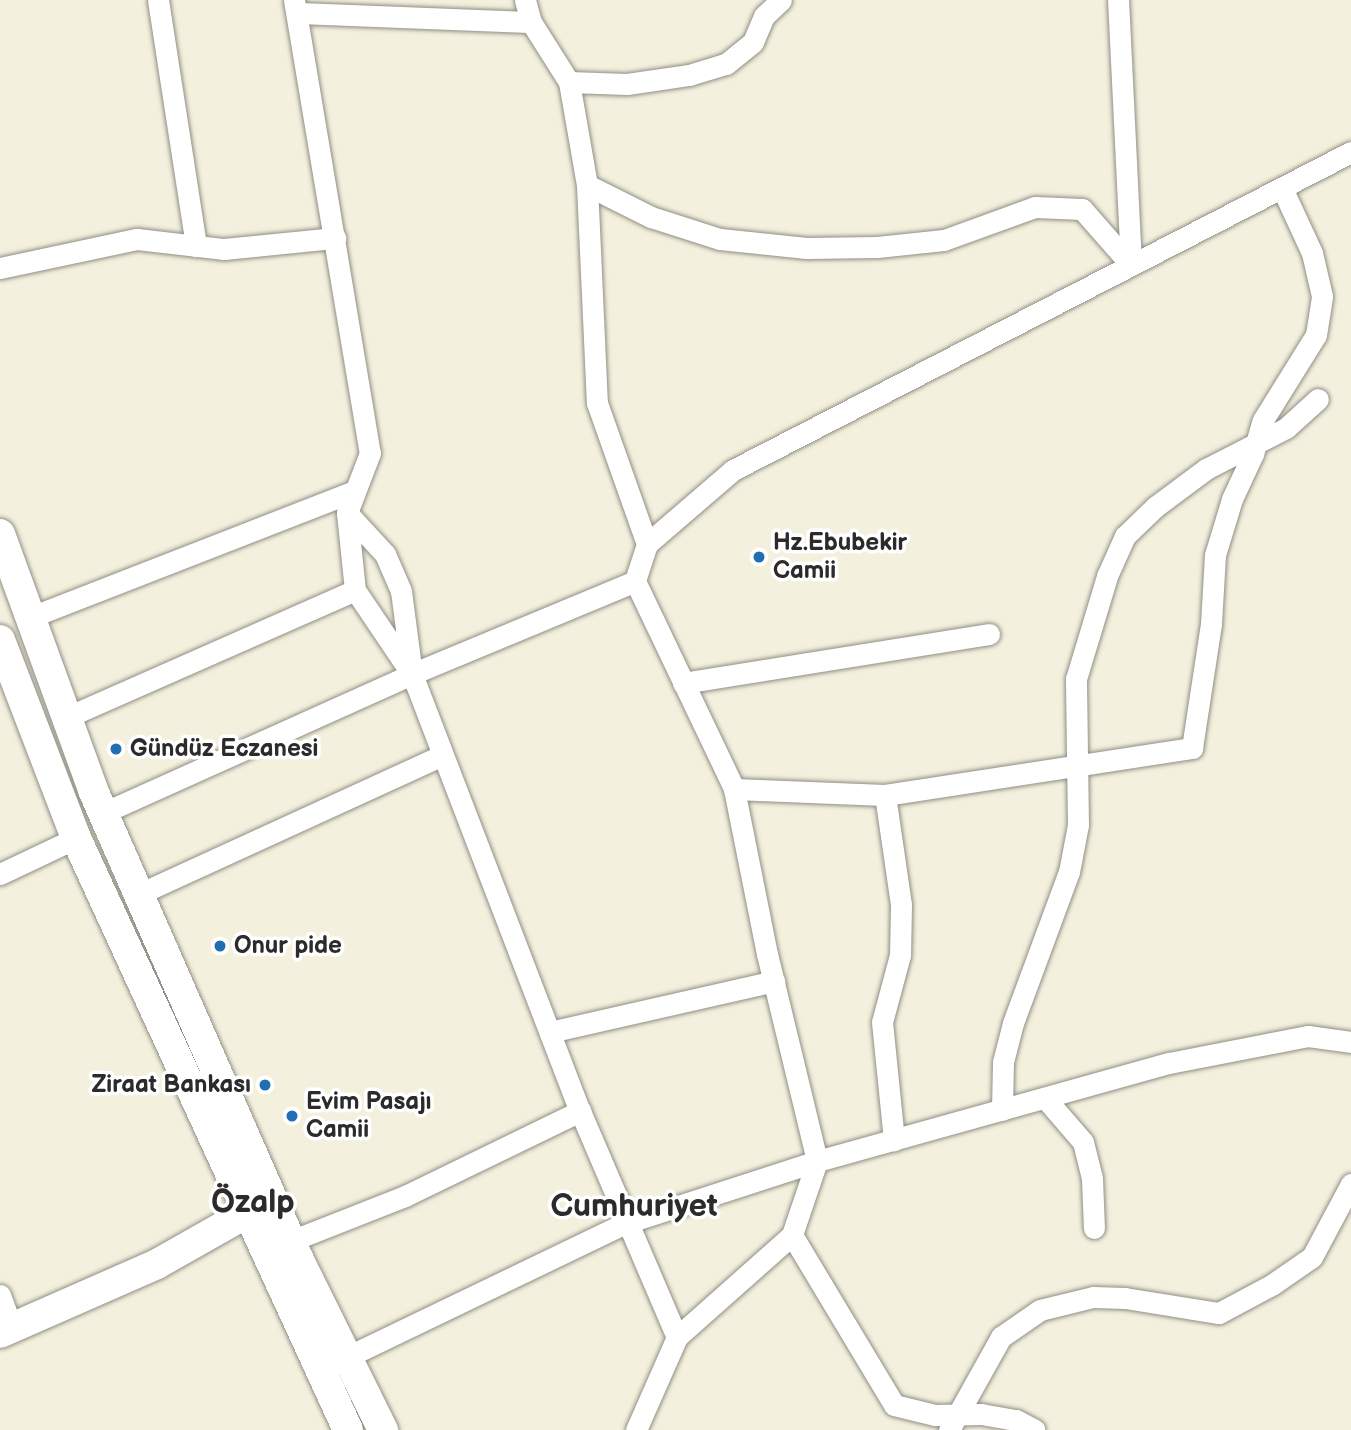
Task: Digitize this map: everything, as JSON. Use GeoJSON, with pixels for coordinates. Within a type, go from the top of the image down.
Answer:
{"type":"FeatureCollection","features":[{"type":"Feature","properties":{"kind":"main road"},"geometry":{"type":"LineString","coordinates":[[0,534],[9,588],[31,617],[65,718],[139,894],[348,1430]]}},
{"type":"Feature","properties":{"kind":"main road"},"geometry":{"type":"LineString","coordinates":[[0,640],[76,838],[260,1208],[291,1241],[383,1430]]}},
{"type":"Feature","properties":{"kind":"main road"},"geometry":{"type":"LineString","coordinates":[[6,1331],[158,1264],[260,1208]]}},
{"type":"Feature","properties":{"kind":"street"},"geometry":{"type":"LineString","coordinates":[[158,0],[195,246]]}},
{"type":"Feature","properties":{"kind":"street"},"geometry":{"type":"LineString","coordinates":[[525,0],[531,22],[569,82],[587,185],[597,403],[647,544]]}},
{"type":"Feature","properties":{"kind":"street"},"geometry":{"type":"LineString","coordinates":[[569,82],[627,84],[689,75],[726,64],[753,42],[764,8],[781,0]]}},
{"type":"Feature","properties":{"kind":"street"},"geometry":{"type":"LineString","coordinates":[[1118,0],[1131,265]]}},
{"type":"Feature","properties":{"kind":"street"},"geometry":{"type":"LineString","coordinates":[[531,22],[296,7],[370,453],[347,513],[355,590],[412,674],[580,1111],[677,1337]]}},
{"type":"Feature","properties":{"kind":"street"},"geometry":{"type":"LineString","coordinates":[[636,1430],[677,1337],[792,1235],[817,1161],[774,981],[734,789],[635,581],[647,544],[733,470],[1351,152]]}},
{"type":"Feature","properties":{"kind":"street"},"geometry":{"type":"LineString","coordinates":[[587,185],[651,216],[720,239],[807,248],[877,247],[944,240],[1035,207],[1082,209],[1131,265]]}},
{"type":"Feature","properties":{"kind":"street"},"geometry":{"type":"LineString","coordinates":[[734,789],[885,795],[1192,748],[1210,624],[1215,555],[1232,499],[1263,420],[1316,335],[1322,296],[1312,253],[1282,188]]}},
{"type":"Feature","properties":{"kind":"street"},"geometry":{"type":"LineString","coordinates":[[0,268],[137,239],[224,249],[335,238]]}},
{"type":"Feature","properties":{"kind":"street"},"geometry":{"type":"LineString","coordinates":[[1002,1110],[1003,1062],[1013,1023],[1069,872],[1078,825],[1076,679],[1107,576],[1125,536],[1155,507],[1206,469],[1257,440],[1286,428],[1318,399]]}},
{"type":"Feature","properties":{"kind":"street"},"geometry":{"type":"LineString","coordinates":[[31,617],[354,491]]}},
{"type":"Feature","properties":{"kind":"street"},"geometry":{"type":"LineString","coordinates":[[347,513],[385,554],[401,591],[412,674]]}},
{"type":"Feature","properties":{"kind":"street"},"geometry":{"type":"LineString","coordinates":[[103,813],[412,674],[635,581]]}},
{"type":"Feature","properties":{"kind":"street"},"geometry":{"type":"LineString","coordinates":[[65,718],[355,590]]}},
{"type":"Feature","properties":{"kind":"street"},"geometry":{"type":"LineString","coordinates":[[683,683],[989,634]]}},
{"type":"Feature","properties":{"kind":"street"},"geometry":{"type":"LineString","coordinates":[[139,894],[443,755]]}},
{"type":"Feature","properties":{"kind":"street"},"geometry":{"type":"LineString","coordinates":[[885,795],[901,905],[900,955],[882,1022],[894,1140]]}},
{"type":"Feature","properties":{"kind":"street"},"geometry":{"type":"LineString","coordinates":[[0,874],[76,838]]}},
{"type":"Feature","properties":{"kind":"street"},"geometry":{"type":"LineString","coordinates":[[550,1032],[774,981]]}},
{"type":"Feature","properties":{"kind":"street"},"geometry":{"type":"LineString","coordinates":[[347,1357],[626,1223],[817,1161],[1169,1063],[1308,1036],[1351,1042]]}},
{"type":"Feature","properties":{"kind":"street"},"geometry":{"type":"LineString","coordinates":[[1045,1098],[1083,1142],[1092,1179],[1094,1228]]}},
{"type":"Feature","properties":{"kind":"street"},"geometry":{"type":"LineString","coordinates":[[291,1241],[405,1196],[580,1111]]}},
{"type":"Feature","properties":{"kind":"street"},"geometry":{"type":"LineString","coordinates":[[953,1422],[1001,1337],[1040,1310],[1093,1297],[1125,1298],[1219,1313],[1273,1284],[1312,1257],[1351,1184]]}},
{"type":"Feature","properties":{"kind":"street"},"geometry":{"type":"LineString","coordinates":[[792,1235],[894,1405],[953,1422],[981,1414],[1016,1420],[1035,1430]]}},
{"type":"Feature","properties":{"kind":"street"},"geometry":{"type":"LineString","coordinates":[[0,1295],[6,1331]]}},
{"type":"Feature","properties":{"kind":"place","name":"Hz.Ebubekir Camii"},"geometry":{"type":"Point","coordinates":[759,557]}},
{"type":"Feature","properties":{"kind":"place","name":"Gündüz Eczanesi"},"geometry":{"type":"Point","coordinates":[116,749]}},
{"type":"Feature","properties":{"kind":"place","name":"Onur pide"},"geometry":{"type":"Point","coordinates":[220,946]}},
{"type":"Feature","properties":{"kind":"place","name":"Ziraat Bankası"},"geometry":{"type":"Point","coordinates":[265,1085]}},
{"type":"Feature","properties":{"kind":"place","name":"Evim Pasajı Camii"},"geometry":{"type":"Point","coordinates":[292,1116]}},
{"type":"Feature","properties":{"kind":"district","name":"Özalp"},"geometry":{"type":"Point","coordinates":[253,1203]}},
{"type":"Feature","properties":{"kind":"district","name":"Cumhuriyet"},"geometry":{"type":"Point","coordinates":[634,1207]}}]}
